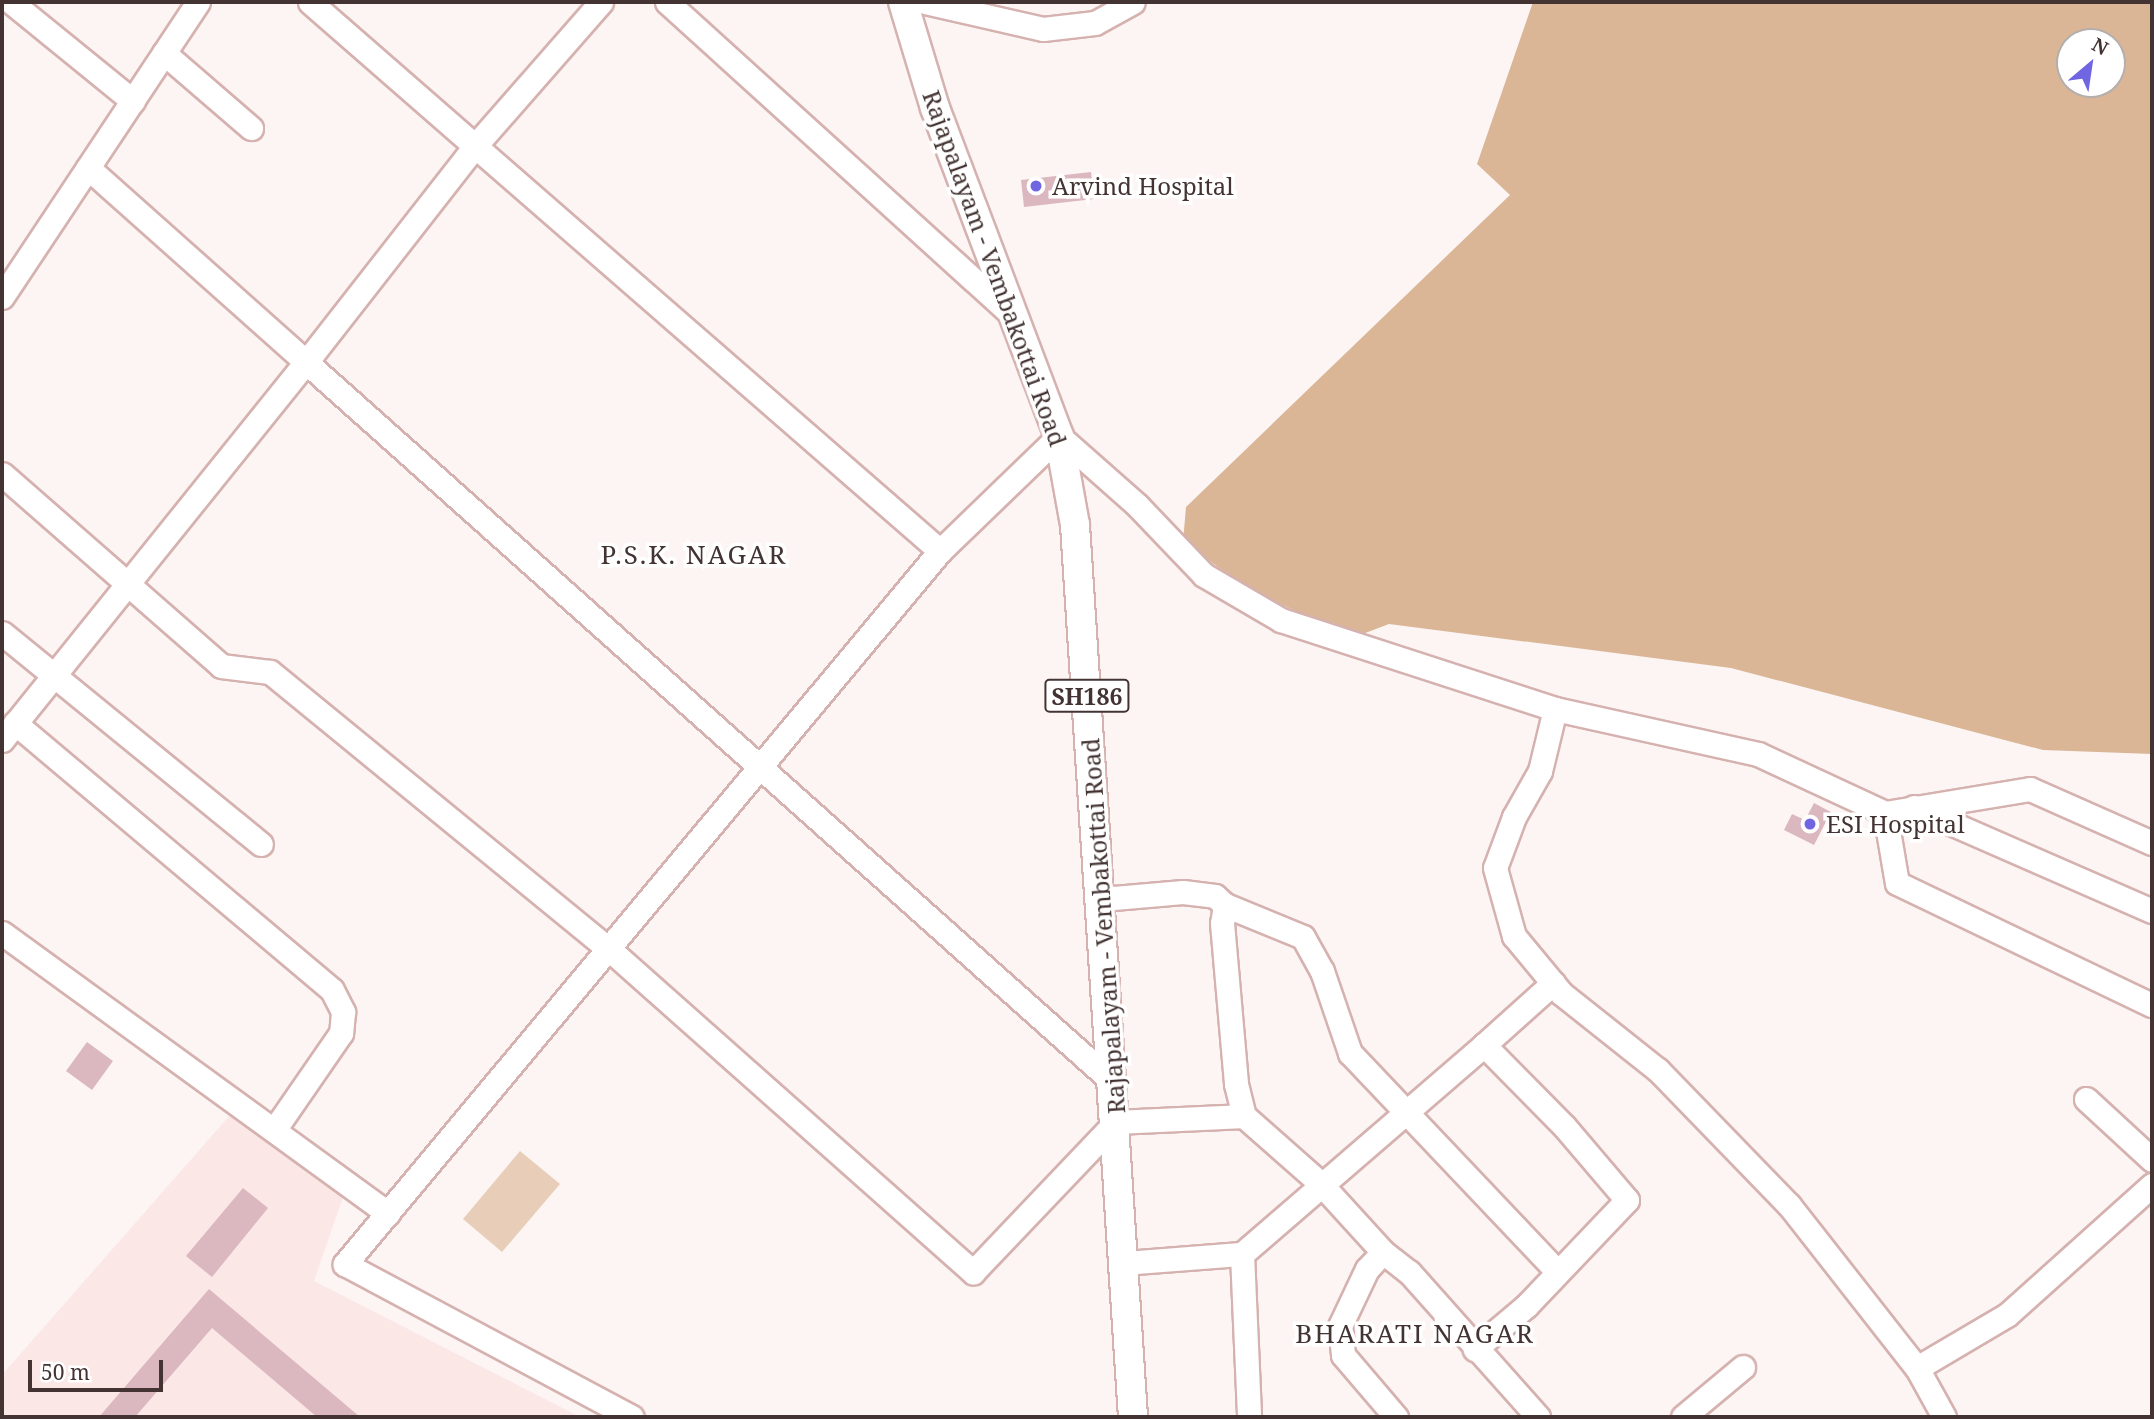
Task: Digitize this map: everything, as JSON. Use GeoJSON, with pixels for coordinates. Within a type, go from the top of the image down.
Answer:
{"type":"FeatureCollection","features":[{"type":"Feature","properties":{"kind":"main road","name":"Rajapalayam - Vembakottai Road"},"geometry":{"type":"LineString","coordinates":[[903,2],[935,108],[1059,436],[1075,524],[1114,1083],[1133,1417]]}},
{"type":"Feature","properties":{"kind":"street"},"geometry":{"type":"LineString","coordinates":[[11,2],[133,101]]}},
{"type":"Feature","properties":{"kind":"street"},"geometry":{"type":"LineString","coordinates":[[3,290],[198,2]]}},
{"type":"Feature","properties":{"kind":"street"},"geometry":{"type":"LineString","coordinates":[[310,2],[940,551]]}},
{"type":"Feature","properties":{"kind":"street"},"geometry":{"type":"LineString","coordinates":[[274,1130],[341,1033],[343,1012],[332,990],[8,732],[306,362],[475,146],[601,2]]}},
{"type":"Feature","properties":{"kind":"street"},"geometry":{"type":"LineString","coordinates":[[667,2],[1013,315]]}},
{"type":"Feature","properties":{"kind":"street"},"geometry":{"type":"LineString","coordinates":[[925,2],[1043,29],[1095,23],[1133,2]]}},
{"type":"Feature","properties":{"kind":"street"},"geometry":{"type":"LineString","coordinates":[[164,53],[251,128]]}},
{"type":"Feature","properties":{"kind":"street"},"geometry":{"type":"LineString","coordinates":[[88,168],[763,766],[1114,1083]]}},
{"type":"Feature","properties":{"kind":"street"},"geometry":{"type":"LineString","coordinates":[[632,1417],[596,1409],[345,1264],[940,551],[1059,436],[1138,505],[1204,575],[1282,620],[1555,709],[1758,754],[1885,813],[2030,789],[2152,843]]}},
{"type":"Feature","properties":{"kind":"street"},"geometry":{"type":"LineString","coordinates":[[2,474],[221,666],[270,672],[609,949],[973,1272],[1116,1122],[1244,1116]]}},
{"type":"Feature","properties":{"kind":"street"},"geometry":{"type":"LineString","coordinates":[[2,633],[57,670],[261,844]]}},
{"type":"Feature","properties":{"kind":"street"},"geometry":{"type":"LineString","coordinates":[[1555,709],[1540,771],[1514,817],[1495,868],[1514,936],[1553,982],[1658,1070],[1789,1205],[1917,1368],[1944,1417]]}},
{"type":"Feature","properties":{"kind":"street"},"geometry":{"type":"LineString","coordinates":[[1914,807],[2152,911]]}},
{"type":"Feature","properties":{"kind":"street"},"geometry":{"type":"LineString","coordinates":[[1885,813],[1897,883],[2152,1005]]}},
{"type":"Feature","properties":{"kind":"street"},"geometry":{"type":"LineString","coordinates":[[1102,899],[1183,892],[1215,896],[1225,905],[1303,937],[1322,971],[1350,1053],[1403,1112],[1558,1272]]}},
{"type":"Feature","properties":{"kind":"street"},"geometry":{"type":"LineString","coordinates":[[1225,905],[1222,923],[1234,1058],[1244,1116],[1321,1184],[1383,1252],[1409,1272],[1538,1417]]}},
{"type":"Feature","properties":{"kind":"street"},"geometry":{"type":"LineString","coordinates":[[2,933],[388,1213]]}},
{"type":"Feature","properties":{"kind":"street"},"geometry":{"type":"LineString","coordinates":[[1124,1263],[1242,1254],[1553,982]]}},
{"type":"Feature","properties":{"kind":"street"},"geometry":{"type":"LineString","coordinates":[[1475,1349],[1558,1272],[1627,1200],[1564,1126],[1484,1045]]}},
{"type":"Feature","properties":{"kind":"street"},"geometry":{"type":"LineString","coordinates":[[2086,1099],[2152,1160]]}},
{"type":"Feature","properties":{"kind":"street"},"geometry":{"type":"LineString","coordinates":[[1917,1368],[2007,1315],[2152,1185]]}},
{"type":"Feature","properties":{"kind":"street"},"geometry":{"type":"LineString","coordinates":[[1383,1252],[1367,1269],[1340,1326],[1343,1355],[1396,1417]]}},
{"type":"Feature","properties":{"kind":"street"},"geometry":{"type":"LineString","coordinates":[[1242,1254],[1250,1417]]}},
{"type":"Feature","properties":{"kind":"street"},"geometry":{"type":"LineString","coordinates":[[1683,1417],[1743,1367]]}},
{"type":"Feature","properties":{"kind":"shaded area"},"geometry":{"type":"Polygon","coordinates":[[[1533,2],[2152,2],[2152,754],[2043,750],[1731,668],[1389,624],[1352,638],[1249,589],[1183,542],[1186,507],[1510,195],[1477,164],[1533,2]]]}},
{"type":"Feature","properties":{"kind":"shaded area"},"geometry":{"type":"Polygon","coordinates":[[[231,1114],[343,1197],[314,1281],[580,1417],[2,1417],[2,1375],[231,1114]]]}},
{"type":"Feature","properties":{"kind":"shaded area"},"geometry":{"type":"Polygon","coordinates":[[[520,1151],[560,1184],[502,1252],[463,1219],[520,1151]]]}},
{"type":"Feature","properties":{"kind":"building"},"geometry":{"type":"Polygon","coordinates":[[[1091,172],[1094,199],[1024,207],[1021,180],[1091,172]]]}},
{"type":"Feature","properties":{"kind":"building"},"geometry":{"type":"Polygon","coordinates":[[[1814,803],[1831,812],[1814,845],[1784,830],[1792,814],[1805,820],[1814,803]]]}},
{"type":"Feature","properties":{"kind":"building"},"geometry":{"type":"Polygon","coordinates":[[[87,1042],[113,1061],[92,1090],[66,1071],[87,1042]]]}},
{"type":"Feature","properties":{"kind":"building"},"geometry":{"type":"Polygon","coordinates":[[[243,1188],[268,1208],[212,1277],[186,1256],[243,1188]]]}},
{"type":"Feature","properties":{"kind":"building"},"geometry":{"type":"Polygon","coordinates":[[[209,1289],[360,1417],[317,1417],[212,1328],[135,1417],[99,1417],[209,1289]]]}},
{"type":"Feature","properties":{"kind":"place","name":"Arvind Hospital"},"geometry":{"type":"Point","coordinates":[1036,186]}},
{"type":"Feature","properties":{"kind":"place","name":"ESI Hospital"},"geometry":{"type":"Point","coordinates":[1810,824]}},
{"type":"Feature","properties":{"kind":"district","name":"P.S.K. NAGAR"},"geometry":{"type":"Point","coordinates":[694,555]}},
{"type":"Feature","properties":{"kind":"district","name":"BHARATI NAGAR"},"geometry":{"type":"Point","coordinates":[1415,1334]}}]}
